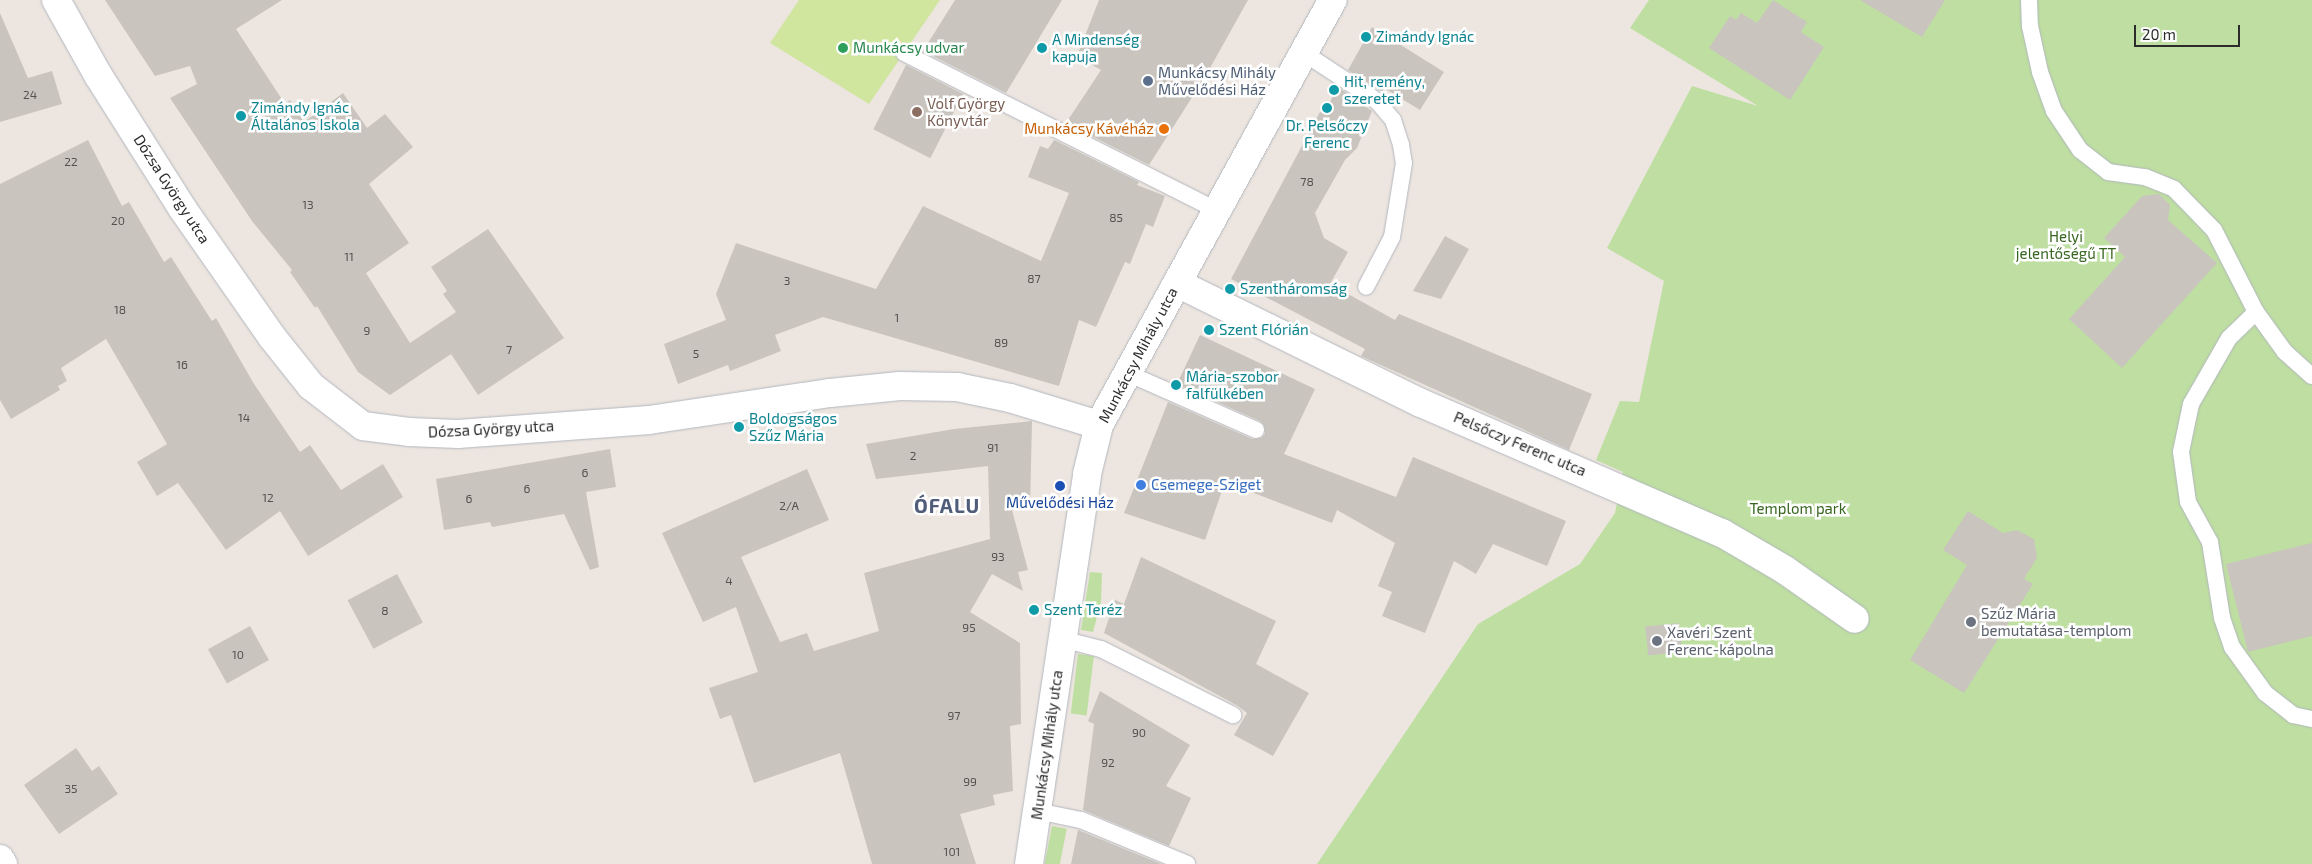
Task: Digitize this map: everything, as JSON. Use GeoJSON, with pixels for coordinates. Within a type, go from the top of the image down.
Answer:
{"type":"FeatureCollection","features":[{"type":"Feature","properties":{"kind":"street","name":"Dózsa György utca"},"geometry":{"type":"LineString","coordinates":[[56,0],[98,75],[182,208],[272,337],[311,386],[363,426],[409,432],[458,434],[649,420],[830,393],[900,386],[957,387],[1010,398],[1099,425]]}},
{"type":"Feature","properties":{"kind":"street","name":"Munkácsy Mihály utca"},"geometry":{"type":"LineString","coordinates":[[1029,864],[1087,474],[1099,425],[1333,0]]}},
{"type":"Feature","properties":{"kind":"street","name":"Pelsőczy Ferenc utca"},"geometry":{"type":"LineString","coordinates":[[1177,283],[1421,402],[1722,533],[1785,570],[1855,619]]}},
{"type":"Feature","properties":{"kind":"street"},"geometry":{"type":"LineString","coordinates":[[0,859],[3,864]]}},
{"type":"Feature","properties":{"kind":"lane"},"geometry":{"type":"LineString","coordinates":[[2029,0],[2030,26],[2043,80],[2054,111],[2080,150],[2108,172],[2145,177],[2174,189],[2214,230],[2256,312],[2285,352],[2312,376]]}},
{"type":"Feature","properties":{"kind":"lane"},"geometry":{"type":"LineString","coordinates":[[904,53],[1216,210]]}},
{"type":"Feature","properties":{"kind":"lane"},"geometry":{"type":"LineString","coordinates":[[1304,53],[1377,101],[1394,120],[1401,145],[1404,163],[1392,237],[1366,287]]}},
{"type":"Feature","properties":{"kind":"lane"},"geometry":{"type":"LineString","coordinates":[[2256,312],[2229,338],[2190,404],[2181,452],[2188,502],[2210,542],[2222,618],[2232,647],[2265,693],[2292,715],[2312,718]]}},
{"type":"Feature","properties":{"kind":"lane"},"geometry":{"type":"LineString","coordinates":[[1127,373],[1256,430]]}},
{"type":"Feature","properties":{"kind":"lane"},"geometry":{"type":"LineString","coordinates":[[1062,639],[1100,649],[1233,715]]}},
{"type":"Feature","properties":{"kind":"lane"},"geometry":{"type":"LineString","coordinates":[[1037,811],[1081,820],[1187,864]]}},
{"type":"Feature","properties":{"kind":"green space","name":"Munkácsy udvar"},"geometry":{"type":"Polygon","coordinates":[[[799,0],[940,0],[869,104],[770,43],[799,0]]]}},
{"type":"Feature","properties":{"kind":"green space","name":"Helyi jelentőségű TT"},"geometry":{"type":"Polygon","coordinates":[[[1649,0],[2312,0],[2312,864],[1317,864],[1478,624],[1580,564],[1615,513],[1623,472],[1596,460],[1620,401],[1639,402],[1664,281],[1607,248],[1692,86],[1758,106],[1630,28],[1649,0]]]}},
{"type":"Feature","properties":{"kind":"green space"},"geometry":{"type":"Polygon","coordinates":[[[1090,572],[1102,573],[1101,602],[1093,632],[1081,630],[1090,572]]]}},
{"type":"Feature","properties":{"kind":"green space"},"geometry":{"type":"Polygon","coordinates":[[[1078,654],[1094,656],[1087,716],[1071,714],[1078,654]]]}},
{"type":"Feature","properties":{"kind":"green space"},"geometry":{"type":"Polygon","coordinates":[[[1052,826],[1067,829],[1060,864],[1045,864],[1052,826]]]}},
{"type":"Feature","properties":{"kind":"building"},"geometry":{"type":"Polygon","coordinates":[[[105,0],[282,0],[236,29],[285,104],[290,100],[304,122],[343,93],[367,128],[385,114],[413,147],[369,184],[409,243],[366,273],[410,343],[456,312],[443,294],[447,291],[431,267],[488,229],[564,338],[478,395],[451,354],[390,395],[358,372],[317,306],[315,308],[290,272],[292,270],[252,221],[170,98],[197,84],[190,66],[155,76],[105,0]]]}},
{"type":"Feature","properties":{"kind":"building"},"geometry":{"type":"Polygon","coordinates":[[[955,0],[1062,0],[1006,93],[923,51],[955,0]]]}},
{"type":"Feature","properties":{"kind":"building","name":"Munkácsy Mihály Művelődési Ház"},"geometry":{"type":"Polygon","coordinates":[[[1099,0],[1248,0],[1205,77],[1149,165],[1066,123],[1101,70],[1077,56],[1099,0]]]}},
{"type":"Feature","properties":{"kind":"building"},"geometry":{"type":"Polygon","coordinates":[[[1773,0],[1807,22],[1801,32],[1824,47],[1790,100],[1709,48],[1730,16],[1736,20],[1741,13],[1757,23],[1773,0]]]}},
{"type":"Feature","properties":{"kind":"building"},"geometry":{"type":"Polygon","coordinates":[[[1860,0],[1945,0],[1922,37],[1860,0]]]}},
{"type":"Feature","properties":{"kind":"building"},"geometry":{"type":"Polygon","coordinates":[[[0,13],[28,78],[52,71],[62,104],[0,122],[0,13]]]}},
{"type":"Feature","properties":{"kind":"building"},"geometry":{"type":"Polygon","coordinates":[[[1372,27],[1444,72],[1420,110],[1384,88],[1382,92],[1348,70],[1372,27]]]}},
{"type":"Feature","properties":{"kind":"building","name":"Volf György Könyvtár"},"geometry":{"type":"Polygon","coordinates":[[[906,65],[963,94],[930,158],[873,129],[906,65]]]}},
{"type":"Feature","properties":{"kind":"building"},"geometry":{"type":"Polygon","coordinates":[[[1338,87],[1372,111],[1357,148],[1345,160],[1315,213],[1324,238],[1348,252],[1330,284],[1395,320],[1399,314],[1592,394],[1569,450],[1361,356],[1365,349],[1231,279],[1320,112],[1324,113],[1338,87]]]}},
{"type":"Feature","properties":{"kind":"building"},"geometry":{"type":"Polygon","coordinates":[[[88,140],[122,206],[129,202],[164,262],[171,257],[212,321],[216,318],[254,384],[300,452],[310,445],[341,490],[383,464],[403,497],[308,556],[280,511],[226,550],[178,483],[157,496],[137,462],[167,444],[106,339],[61,368],[67,381],[58,386],[60,390],[11,419],[0,400],[0,184],[88,140]]]}},
{"type":"Feature","properties":{"kind":"building"},"geometry":{"type":"Polygon","coordinates":[[[1054,140],[1139,182],[1137,185],[1165,196],[1153,227],[1146,224],[1130,264],[1125,262],[1096,327],[1079,320],[1059,386],[823,317],[775,335],[781,351],[730,371],[728,365],[678,384],[664,344],[726,320],[716,294],[736,243],[876,289],[923,206],[1041,261],[1069,193],[1028,177],[1040,146],[1048,149],[1054,140]]]}},
{"type":"Feature","properties":{"kind":"building"},"geometry":{"type":"Polygon","coordinates":[[[2159,194],[2170,205],[2168,220],[2217,263],[2122,368],[2069,319],[2125,257],[2104,238],[2142,196],[2159,194]]]}},
{"type":"Feature","properties":{"kind":"building"},"geometry":{"type":"Polygon","coordinates":[[[1445,236],[1469,249],[1441,299],[1413,291],[1445,236]]]}},
{"type":"Feature","properties":{"kind":"building"},"geometry":{"type":"Polygon","coordinates":[[[1200,335],[1315,389],[1284,454],[1396,497],[1413,457],[1566,521],[1547,566],[1493,544],[1476,574],[1454,561],[1425,633],[1382,616],[1392,592],[1378,586],[1395,543],[1337,510],[1332,523],[1225,482],[1205,540],[1124,513],[1168,402],[1252,439],[1261,438],[1265,434],[1264,425],[1260,421],[1177,384],[1200,335]]]}},
{"type":"Feature","properties":{"kind":"building"},"geometry":{"type":"Polygon","coordinates":[[[1032,421],[1030,510],[1012,510],[1028,570],[1018,572],[1023,591],[992,574],[970,612],[1020,643],[1021,724],[1010,726],[1013,791],[993,795],[995,805],[960,814],[976,864],[872,864],[840,753],[754,783],[731,715],[720,719],[709,688],[758,672],[736,607],[703,622],[662,533],[807,469],[829,520],[741,557],[780,642],[807,633],[814,651],[879,631],[864,573],[990,539],[988,466],[876,479],[866,444],[954,429],[1032,421]]]}},
{"type":"Feature","properties":{"kind":"building"},"geometry":{"type":"Polygon","coordinates":[[[610,449],[616,487],[586,492],[599,567],[590,570],[564,514],[492,527],[490,522],[444,530],[436,479],[610,449]]]}},
{"type":"Feature","properties":{"kind":"building","name":"Szűz Mária bemutatása-templom"},"geometry":{"type":"Polygon","coordinates":[[[1968,511],[2003,533],[2017,530],[2034,539],[2037,558],[2024,579],[2033,584],[1964,693],[1910,660],[1967,565],[1943,550],[1968,511]]]}},
{"type":"Feature","properties":{"kind":"building"},"geometry":{"type":"Polygon","coordinates":[[[2312,543],[2312,636],[2248,652],[2226,564],[2312,543]]]}},
{"type":"Feature","properties":{"kind":"building"},"geometry":{"type":"Polygon","coordinates":[[[1141,557],[1276,621],[1256,664],[1309,693],[1273,756],[1234,735],[1247,713],[1238,706],[1104,633],[1115,600],[1124,604],[1141,557]]]}},
{"type":"Feature","properties":{"kind":"building"},"geometry":{"type":"Polygon","coordinates":[[[397,574],[423,623],[373,649],[348,600],[397,574]]]}},
{"type":"Feature","properties":{"kind":"building","name":"Xavéri Szent Ferenc-kápolna"},"geometry":{"type":"Polygon","coordinates":[[[1679,623],[1682,652],[1648,655],[1645,627],[1679,623]]]}},
{"type":"Feature","properties":{"kind":"building"},"geometry":{"type":"Polygon","coordinates":[[[250,626],[269,660],[227,683],[208,649],[250,626]]]}},
{"type":"Feature","properties":{"kind":"building"},"geometry":{"type":"Polygon","coordinates":[[[1100,691],[1190,745],[1166,786],[1191,798],[1169,846],[1083,810],[1094,724],[1088,721],[1100,691]]]}},
{"type":"Feature","properties":{"kind":"building"},"geometry":{"type":"Polygon","coordinates":[[[76,748],[92,771],[99,766],[118,794],[59,834],[24,785],[76,748]]]}},
{"type":"Feature","properties":{"kind":"building"},"geometry":{"type":"Polygon","coordinates":[[[1078,830],[1161,864],[1071,864],[1078,830]]]}},
{"type":"Feature","properties":{"kind":"place","name":"Zimándy Ignác"},"geometry":{"type":"Point","coordinates":[1366,37]}},
{"type":"Feature","properties":{"kind":"place","name":"Munkácsy udvar"},"geometry":{"type":"Point","coordinates":[843,48]}},
{"type":"Feature","properties":{"kind":"place","name":"A Mindenség kapuja"},"geometry":{"type":"Point","coordinates":[1042,48]}},
{"type":"Feature","properties":{"kind":"place","name":"Munkácsy Mihály Művelődési Ház"},"geometry":{"type":"Point","coordinates":[1148,81]}},
{"type":"Feature","properties":{"kind":"place","name":"Hit, remény, szeretet"},"geometry":{"type":"Point","coordinates":[1334,90]}},
{"type":"Feature","properties":{"kind":"place","name":"Dr. Pelsőczy Ferenc"},"geometry":{"type":"Point","coordinates":[1327,108]}},
{"type":"Feature","properties":{"kind":"place","name":"Volf György Könyvtár"},"geometry":{"type":"Point","coordinates":[917,112]}},
{"type":"Feature","properties":{"kind":"place","name":"Zimándy Ignác Általános Iskola"},"geometry":{"type":"Point","coordinates":[241,116]}},
{"type":"Feature","properties":{"kind":"place","name":"Munkácsy Kávéház"},"geometry":{"type":"Point","coordinates":[1164,129]}},
{"type":"Feature","properties":{"kind":"place","name":"Szentháromság"},"geometry":{"type":"Point","coordinates":[1230,289]}},
{"type":"Feature","properties":{"kind":"place","name":"Szent Flórián"},"geometry":{"type":"Point","coordinates":[1209,330]}},
{"type":"Feature","properties":{"kind":"place","name":"Mária-szobor falfülkében"},"geometry":{"type":"Point","coordinates":[1176,385]}},
{"type":"Feature","properties":{"kind":"place","name":"Boldogságos Szűz Mária"},"geometry":{"type":"Point","coordinates":[739,427]}},
{"type":"Feature","properties":{"kind":"place","name":"Csemege-Sziget"},"geometry":{"type":"Point","coordinates":[1141,485]}},
{"type":"Feature","properties":{"kind":"place","name":"Művelődési Ház"},"geometry":{"type":"Point","coordinates":[1060,486]}},
{"type":"Feature","properties":{"kind":"place","name":"Szent Teréz"},"geometry":{"type":"Point","coordinates":[1034,610]}},
{"type":"Feature","properties":{"kind":"place","name":"Szűz Mária bemutatása-templom"},"geometry":{"type":"Point","coordinates":[1971,622]}},
{"type":"Feature","properties":{"kind":"place","name":"Xavéri Szent Ferenc-kápolna"},"geometry":{"type":"Point","coordinates":[1657,641]}},
{"type":"Feature","properties":{"kind":"district","name":"ÓFALU"},"geometry":{"type":"Point","coordinates":[947,505]}},
{"type":"Feature","properties":{"kind":"park label","name":"Templom park"},"geometry":{"type":"Point","coordinates":[1798,509]}}]}
